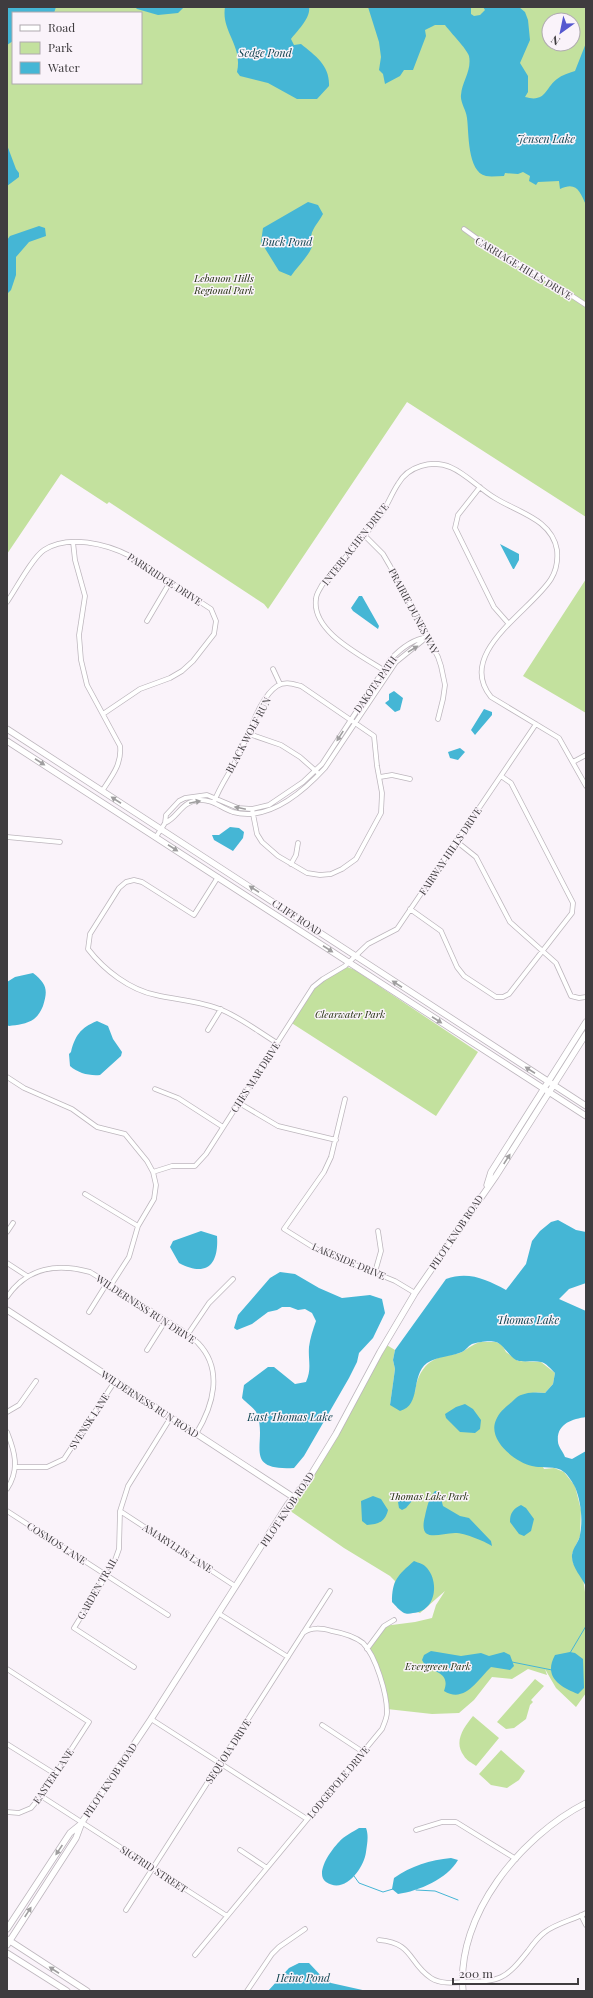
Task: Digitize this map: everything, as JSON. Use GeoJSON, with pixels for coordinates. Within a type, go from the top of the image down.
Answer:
{"type":"FeatureCollection","features":[{"type":"Feature","properties":{"kind":"main road","name":"CLIFF ROAD"},"geometry":{"type":"LineString","coordinates":[[7,729],[586,1106]]}},
{"type":"Feature","properties":{"kind":"main road","name":"CLIFF ROAD"},"geometry":{"type":"LineString","coordinates":[[7,741],[586,1116]]}},
{"type":"Feature","properties":{"kind":"main road","name":"PILOT KNOB ROAD"},"geometry":{"type":"LineString","coordinates":[[484,1190],[491,1172],[586,1022]]}},
{"type":"Feature","properties":{"kind":"main road","name":"PILOT KNOB ROAD"},"geometry":{"type":"LineString","coordinates":[[8,1942],[76,1838],[82,1822],[151,1719],[235,1586],[336,1434],[380,1352],[415,1293],[550,1093],[586,1034]]}},
{"type":"Feature","properties":{"kind":"main road","name":"WILDERNESS RUN ROAD"},"geometry":{"type":"LineString","coordinates":[[7,1310],[294,1497]]}},
{"type":"Feature","properties":{"kind":"main road"},"geometry":{"type":"LineString","coordinates":[[463,1991],[462,1982],[466,1948],[476,1916],[491,1890],[532,1840],[568,1812],[586,1803]]}},
{"type":"Feature","properties":{"kind":"main road","name":"PILOT KNOB ROAD"},"geometry":{"type":"LineString","coordinates":[[7,1929],[70,1833],[82,1822]]}},
{"type":"Feature","properties":{"kind":"main road"},"geometry":{"type":"LineString","coordinates":[[8,1942],[85,1990]]}},
{"type":"Feature","properties":{"kind":"main road"},"geometry":{"type":"LineString","coordinates":[[7,1953],[67,1991]]}},
{"type":"Feature","properties":{"kind":"street","name":"CARRIAGE HILLS DRIVE"},"geometry":{"type":"LineString","coordinates":[[464,229],[493,250],[543,277],[586,305]]}},
{"type":"Feature","properties":{"kind":"street","name":"INTERLACHEN DRIVE"},"geometry":{"type":"LineString","coordinates":[[388,673],[329,633],[320,621],[316,607],[316,598],[322,585],[382,513],[400,480],[408,472],[419,466],[430,463],[452,467],[461,471],[480,488],[493,497],[535,519],[546,527],[553,537],[557,550],[556,565],[550,580],[508,623],[494,642],[481,669],[482,680],[485,690],[491,697],[559,738],[586,786]]}},
{"type":"Feature","properties":{"kind":"street"},"geometry":{"type":"LineString","coordinates":[[480,488],[458,515],[456,528],[494,607],[508,623]]}},
{"type":"Feature","properties":{"kind":"street","name":"PRAIRIE DUNES WAY"},"geometry":{"type":"LineString","coordinates":[[364,535],[383,554],[438,657],[445,686],[438,719]]}},
{"type":"Feature","properties":{"kind":"street"},"geometry":{"type":"LineString","coordinates":[[73,542],[75,560],[85,596],[79,635],[80,660],[87,685],[120,746],[121,756],[119,764],[102,791]]}},
{"type":"Feature","properties":{"kind":"street","name":"PARKRIDGE DRIVE"},"geometry":{"type":"LineString","coordinates":[[7,602],[37,556],[44,550],[58,544],[73,542],[98,544],[117,549],[211,609],[216,621],[214,634],[193,661],[182,671],[170,678],[140,689],[103,714]]}},
{"type":"Feature","properties":{"kind":"street"},"geometry":{"type":"LineString","coordinates":[[147,621],[170,582]]}},
{"type":"Feature","properties":{"kind":"street","name":"DAKOTA PATH"},"geometry":{"type":"LineString","coordinates":[[165,823],[171,821],[182,807],[190,802],[200,800],[214,802],[229,811],[253,815],[264,813],[276,807],[311,783],[390,660],[404,647],[419,638],[428,636]]}},
{"type":"Feature","properties":{"kind":"street","name":"DAKOTA PATH"},"geometry":{"type":"LineString","coordinates":[[156,837],[165,823],[166,816],[173,807],[185,798],[199,794],[216,797],[238,808],[262,808],[274,802],[318,772],[355,722],[388,673],[405,654],[422,643],[428,636]]}},
{"type":"Feature","properties":{"kind":"street"},"geometry":{"type":"LineString","coordinates":[[252,809],[257,834],[262,842],[290,864],[307,873],[320,875],[331,874],[342,870],[356,859],[381,813],[382,793],[374,736],[301,686],[290,683],[280,684],[273,669]]}},
{"type":"Feature","properties":{"kind":"street","name":"BLACK WOLF RUN"},"geometry":{"type":"LineString","coordinates":[[214,802],[265,701],[275,687],[280,684]]}},
{"type":"Feature","properties":{"kind":"street","name":"FAIRWAY HILLS DRIVE"},"geometry":{"type":"LineString","coordinates":[[348,962],[368,944],[397,929],[536,724]]}},
{"type":"Feature","properties":{"kind":"street"},"geometry":{"type":"LineString","coordinates":[[249,734],[281,745],[300,757],[318,772]]}},
{"type":"Feature","properties":{"kind":"street"},"geometry":{"type":"LineString","coordinates":[[573,762],[586,755]]}},
{"type":"Feature","properties":{"kind":"street"},"geometry":{"type":"LineString","coordinates":[[380,777],[392,775],[410,779]]}},
{"type":"Feature","properties":{"kind":"street"},"geometry":{"type":"LineString","coordinates":[[410,909],[441,932],[457,967],[464,976],[496,997],[503,997],[509,994],[572,913],[573,903],[511,783],[501,776]]}},
{"type":"Feature","properties":{"kind":"street"},"geometry":{"type":"LineString","coordinates":[[7,837],[60,842]]}},
{"type":"Feature","properties":{"kind":"street"},"geometry":{"type":"LineString","coordinates":[[456,841],[476,858],[510,922],[543,950],[556,964],[571,996],[579,998],[586,997]]}},
{"type":"Feature","properties":{"kind":"street"},"geometry":{"type":"LineString","coordinates":[[290,864],[296,855],[298,843]]}},
{"type":"Feature","properties":{"kind":"street"},"geometry":{"type":"LineString","coordinates":[[218,877],[194,915],[142,882],[134,880],[126,882],[119,888],[90,934],[88,949],[118,978],[135,988],[154,995],[205,1004],[221,1010],[277,1043]]}},
{"type":"Feature","properties":{"kind":"street","name":"CHES MAR DRIVE"},"geometry":{"type":"LineString","coordinates":[[153,1172],[172,1166],[195,1166],[206,1154],[313,987],[348,962]]}},
{"type":"Feature","properties":{"kind":"street"},"geometry":{"type":"LineString","coordinates":[[208,1030],[221,1010]]}},
{"type":"Feature","properties":{"kind":"street"},"geometry":{"type":"LineString","coordinates":[[7,1077],[24,1088],[72,1109],[97,1127],[125,1134],[139,1150],[153,1172],[156,1185],[154,1199],[138,1226],[129,1257],[111,1285],[104,1288],[89,1312]]}},
{"type":"Feature","properties":{"kind":"street"},"geometry":{"type":"LineString","coordinates":[[155,1089],[178,1098],[223,1126]]}},
{"type":"Feature","properties":{"kind":"street"},"geometry":{"type":"LineString","coordinates":[[239,1103],[278,1126],[336,1140],[345,1099]]}},
{"type":"Feature","properties":{"kind":"street","name":"LAKESIDE DRIVE"},"geometry":{"type":"LineString","coordinates":[[336,1140],[331,1157],[324,1172],[284,1229],[316,1249],[375,1272],[395,1281],[415,1293]]}},
{"type":"Feature","properties":{"kind":"street"},"geometry":{"type":"LineString","coordinates":[[86,1194],[138,1226]]}},
{"type":"Feature","properties":{"kind":"street"},"geometry":{"type":"LineString","coordinates":[[7,1232],[13,1223]]}},
{"type":"Feature","properties":{"kind":"street"},"geometry":{"type":"LineString","coordinates":[[375,1272],[381,1251],[378,1231]]}},
{"type":"Feature","properties":{"kind":"street"},"geometry":{"type":"LineString","coordinates":[[7,1263],[27,1276]]}},
{"type":"Feature","properties":{"kind":"street","name":"WILDERNESS RUN DRIVE"},"geometry":{"type":"LineString","coordinates":[[7,1297],[14,1287],[27,1276],[45,1269],[74,1268],[90,1272],[188,1334],[198,1342],[206,1352],[214,1375],[214,1388],[209,1408],[196,1434]]}},
{"type":"Feature","properties":{"kind":"street"},"geometry":{"type":"LineString","coordinates":[[188,1334],[209,1303],[233,1279]]}},
{"type":"Feature","properties":{"kind":"street"},"geometry":{"type":"LineString","coordinates":[[147,1350],[166,1320]]}},
{"type":"Feature","properties":{"kind":"street"},"geometry":{"type":"LineString","coordinates":[[7,1412],[20,1405],[36,1380]]}},
{"type":"Feature","properties":{"kind":"street","name":"SVENSK LANE"},"geometry":{"type":"LineString","coordinates":[[16,1467],[47,1467],[64,1459],[115,1381]]}},
{"type":"Feature","properties":{"kind":"street","name":"GARDEN TRAIL"},"geometry":{"type":"LineString","coordinates":[[134,1667],[74,1628],[114,1563],[119,1549],[120,1511],[128,1486],[171,1417]]}},
{"type":"Feature","properties":{"kind":"street"},"geometry":{"type":"LineString","coordinates":[[7,1432],[15,1453],[16,1467],[7,1488]]}},
{"type":"Feature","properties":{"kind":"street","name":"COSMOS LANE"},"geometry":{"type":"LineString","coordinates":[[7,1511],[168,1615]]}},
{"type":"Feature","properties":{"kind":"street","name":"AMARYLLIS LANE"},"geometry":{"type":"LineString","coordinates":[[120,1511],[235,1586]]}},
{"type":"Feature","properties":{"kind":"street","name":"SEQUOIA DRIVE"},"geometry":{"type":"LineString","coordinates":[[126,1910],[330,1591]]}},
{"type":"Feature","properties":{"kind":"street"},"geometry":{"type":"LineString","coordinates":[[218,1613],[288,1657]]}},
{"type":"Feature","properties":{"kind":"street"},"geometry":{"type":"LineString","coordinates":[[303,1633],[309,1629],[324,1629],[346,1634],[362,1643],[368,1649],[384,1626],[394,1620]]}},
{"type":"Feature","properties":{"kind":"street","name":"LODGEPOLE DRIVE"},"geometry":{"type":"LineString","coordinates":[[195,1955],[382,1729],[387,1714],[386,1701],[373,1657],[368,1649]]}},
{"type":"Feature","properties":{"kind":"street","name":"EASTER LANE"},"geometry":{"type":"LineString","coordinates":[[7,1669],[89,1722],[41,1796],[31,1808],[19,1813],[7,1812]]}},
{"type":"Feature","properties":{"kind":"street"},"geometry":{"type":"LineString","coordinates":[[151,1719],[308,1819]]}},
{"type":"Feature","properties":{"kind":"street"},"geometry":{"type":"LineString","coordinates":[[322,1725],[363,1752]]}},
{"type":"Feature","properties":{"kind":"street"},"geometry":{"type":"LineString","coordinates":[[7,1744],[55,1774]]}},
{"type":"Feature","properties":{"kind":"street","name":"SIGFRID STREET"},"geometry":{"type":"LineString","coordinates":[[41,1796],[227,1916]]}},
{"type":"Feature","properties":{"kind":"street"},"geometry":{"type":"LineString","coordinates":[[416,1830],[442,1822],[456,1822],[516,1859]]}},
{"type":"Feature","properties":{"kind":"street"},"geometry":{"type":"LineString","coordinates":[[240,1850],[267,1868]]}},
{"type":"Feature","properties":{"kind":"street"},"geometry":{"type":"LineString","coordinates":[[379,1940],[392,1941],[404,1947],[412,1955],[422,1970],[432,1979],[444,1982],[490,1981],[504,1977],[513,1969],[544,1933],[586,1913]]}},
{"type":"Feature","properties":{"kind":"street"},"geometry":{"type":"LineString","coordinates":[[582,1915],[586,1925]]}},
{"type":"Feature","properties":{"kind":"street"},"geometry":{"type":"LineString","coordinates":[[246,1991],[272,1954],[279,1947],[305,1929]]}},
{"type":"Feature","properties":{"kind":"green space","name":"Lebanon Hills Regional Park"},"geometry":{"type":"Polygon","coordinates":[[[7,7],[586,7],[586,517],[407,402],[268,609],[264,604],[109,502],[107,504],[61,474],[7,554],[7,7]]]}},
{"type":"Feature","properties":{"kind":"green space"},"geometry":{"type":"Polygon","coordinates":[[[586,579],[586,713],[523,676],[586,579]]]}},
{"type":"Feature","properties":{"kind":"green space","name":"Clearwater Park"},"geometry":{"type":"Polygon","coordinates":[[[345,966],[355,970],[478,1052],[436,1116],[290,1022],[313,987],[345,966]]]}},
{"type":"Feature","properties":{"kind":"green space","name":"Thomas Lake Park"},"geometry":{"type":"Polygon","coordinates":[[[481,1342],[496,1342],[502,1345],[506,1352],[518,1361],[541,1362],[555,1373],[553,1384],[545,1393],[536,1392],[527,1394],[519,1397],[511,1403],[544,1469],[554,1468],[564,1472],[575,1486],[581,1510],[580,1536],[572,1554],[573,1563],[583,1578],[586,1599],[586,1693],[576,1707],[556,1688],[545,1669],[547,1675],[528,1669],[512,1679],[492,1677],[474,1700],[459,1713],[432,1714],[387,1709],[383,1686],[378,1670],[367,1649],[384,1626],[432,1618],[436,1605],[445,1591],[420,1613],[392,1602],[395,1581],[390,1576],[344,1548],[286,1508],[316,1466],[385,1344],[395,1350],[393,1360],[395,1369],[390,1405],[415,1392],[422,1370],[430,1362],[441,1357],[460,1353],[481,1342]]]}},
{"type":"Feature","properties":{"kind":"green space"},"geometry":{"type":"Polygon","coordinates":[[[535,1679],[544,1686],[531,1700],[533,1702],[530,1705],[526,1719],[514,1728],[506,1729],[497,1722],[535,1679]]]}},
{"type":"Feature","properties":{"kind":"green space"},"geometry":{"type":"Polygon","coordinates":[[[473,1716],[499,1738],[476,1766],[465,1757],[461,1751],[460,1745],[463,1730],[473,1716]]]}},
{"type":"Feature","properties":{"kind":"green space"},"geometry":{"type":"Polygon","coordinates":[[[501,1750],[525,1771],[519,1780],[507,1788],[491,1785],[479,1774],[501,1750]]]}},
{"type":"Feature","properties":{"kind":"water"},"geometry":{"type":"Polygon","coordinates":[[[7,7],[56,7],[54,12],[12,12],[12,42],[7,45],[7,7]]]}},
{"type":"Feature","properties":{"kind":"water"},"geometry":{"type":"Polygon","coordinates":[[[135,7],[184,7],[178,13],[158,15],[137,9],[135,7]]]}},
{"type":"Feature","properties":{"kind":"water","name":"Sedge Pond"},"geometry":{"type":"Polygon","coordinates":[[[225,7],[309,7],[306,20],[291,39],[294,45],[301,44],[321,62],[325,67],[329,79],[329,86],[317,99],[297,99],[268,83],[240,76],[237,72],[238,62],[235,46],[226,24],[225,7]]]}},
{"type":"Feature","properties":{"kind":"water","name":"Jensen Lake"},"geometry":{"type":"Polygon","coordinates":[[[368,7],[471,7],[471,14],[474,16],[480,15],[485,10],[483,7],[519,7],[525,12],[528,20],[530,40],[520,63],[528,76],[528,92],[525,97],[537,98],[541,96],[557,79],[563,75],[575,71],[586,43],[586,205],[577,189],[570,186],[560,189],[559,181],[538,182],[536,185],[529,181],[530,176],[523,172],[518,174],[505,173],[504,176],[486,176],[480,173],[472,160],[466,112],[461,98],[470,61],[465,49],[445,25],[435,25],[425,30],[426,36],[413,70],[404,70],[400,76],[385,84],[383,74],[379,70],[381,57],[379,42],[368,7]]]}},
{"type":"Feature","properties":{"kind":"water"},"geometry":{"type":"Polygon","coordinates":[[[7,145],[19,173],[19,177],[7,186],[7,145]]]}},
{"type":"Feature","properties":{"kind":"water","name":"Buck Pond"},"geometry":{"type":"Polygon","coordinates":[[[308,202],[318,205],[323,214],[312,233],[312,247],[310,251],[291,276],[279,271],[261,242],[263,228],[308,202]]]}},
{"type":"Feature","properties":{"kind":"water"},"geometry":{"type":"Polygon","coordinates":[[[39,226],[45,228],[46,236],[29,242],[16,257],[16,275],[11,290],[7,294],[7,240],[10,236],[39,226]]]}},
{"type":"Feature","properties":{"kind":"water"},"geometry":{"type":"Polygon","coordinates":[[[500,544],[519,554],[519,560],[514,569],[513,569],[500,544]]]}},
{"type":"Feature","properties":{"kind":"water"},"geometry":{"type":"Polygon","coordinates":[[[359,596],[362,596],[379,626],[378,629],[351,608],[359,596]]]}},
{"type":"Feature","properties":{"kind":"water"},"geometry":{"type":"Polygon","coordinates":[[[394,691],[403,698],[400,710],[395,712],[385,703],[389,700],[389,694],[394,691]]]}},
{"type":"Feature","properties":{"kind":"water"},"geometry":{"type":"Polygon","coordinates":[[[484,709],[492,712],[492,715],[475,735],[471,730],[484,709]]]}},
{"type":"Feature","properties":{"kind":"water"},"geometry":{"type":"Polygon","coordinates":[[[460,748],[465,752],[458,760],[450,758],[448,752],[460,748]]]}},
{"type":"Feature","properties":{"kind":"water"},"geometry":{"type":"Polygon","coordinates":[[[230,827],[239,828],[244,832],[243,838],[233,851],[214,840],[212,835],[219,835],[230,827]]]}},
{"type":"Feature","properties":{"kind":"water"},"geometry":{"type":"Polygon","coordinates":[[[33,973],[44,984],[46,991],[42,1008],[37,1016],[31,1021],[9,1026],[7,1025],[7,982],[15,977],[33,973]]]}},
{"type":"Feature","properties":{"kind":"water"},"geometry":{"type":"Polygon","coordinates":[[[97,1021],[108,1026],[113,1039],[122,1052],[121,1056],[100,1075],[84,1074],[70,1066],[69,1054],[79,1033],[97,1021]]]}},
{"type":"Feature","properties":{"kind":"water","name":"Thomas Lake"},"geometry":{"type":"Polygon","coordinates":[[[558,1220],[576,1230],[586,1232],[586,1283],[569,1289],[559,1299],[586,1311],[586,1417],[570,1421],[562,1427],[558,1436],[558,1442],[565,1457],[572,1459],[586,1451],[586,1587],[573,1564],[572,1559],[581,1529],[579,1498],[573,1483],[561,1470],[532,1466],[518,1460],[504,1449],[495,1435],[494,1428],[496,1420],[502,1411],[516,1398],[526,1394],[545,1393],[553,1384],[555,1373],[548,1366],[541,1362],[516,1360],[499,1343],[493,1341],[475,1343],[462,1352],[427,1363],[419,1375],[414,1397],[407,1408],[400,1411],[390,1405],[395,1369],[393,1360],[395,1350],[446,1279],[462,1276],[477,1277],[506,1290],[526,1264],[532,1241],[540,1231],[551,1222],[558,1220]]]}},
{"type":"Feature","properties":{"kind":"water"},"geometry":{"type":"Polygon","coordinates":[[[201,1231],[217,1236],[216,1254],[213,1261],[209,1266],[197,1269],[179,1263],[170,1247],[173,1241],[201,1231]]]}},
{"type":"Feature","properties":{"kind":"water","name":"East Thomas Lake"},"geometry":{"type":"Polygon","coordinates":[[[280,1272],[295,1274],[319,1288],[342,1298],[370,1295],[382,1299],[385,1313],[373,1338],[359,1353],[357,1362],[349,1378],[304,1456],[294,1468],[278,1468],[267,1465],[262,1460],[260,1453],[260,1425],[257,1414],[242,1398],[244,1385],[268,1367],[274,1367],[295,1384],[306,1382],[309,1368],[309,1344],[316,1321],[312,1313],[305,1309],[298,1310],[290,1307],[282,1307],[268,1312],[252,1324],[237,1330],[234,1328],[238,1315],[270,1278],[280,1272]]]}},
{"type":"Feature","properties":{"kind":"water"},"geometry":{"type":"Polygon","coordinates":[[[465,1404],[473,1409],[481,1420],[480,1429],[475,1433],[460,1432],[446,1418],[445,1414],[456,1407],[465,1404]]]}},
{"type":"Feature","properties":{"kind":"water"},"geometry":{"type":"Polygon","coordinates":[[[435,1491],[439,1491],[443,1506],[460,1516],[469,1518],[491,1541],[492,1546],[459,1533],[436,1535],[427,1534],[424,1530],[425,1516],[427,1506],[435,1491]]]}},
{"type":"Feature","properties":{"kind":"water"},"geometry":{"type":"Polygon","coordinates":[[[373,1496],[381,1499],[388,1510],[381,1522],[367,1525],[362,1521],[361,1501],[373,1496]]]}},
{"type":"Feature","properties":{"kind":"water"},"geometry":{"type":"Polygon","coordinates":[[[405,1496],[411,1498],[412,1501],[402,1510],[399,1508],[398,1502],[405,1496]]]}},
{"type":"Feature","properties":{"kind":"water"},"geometry":{"type":"Polygon","coordinates":[[[521,1505],[526,1508],[534,1519],[531,1531],[524,1536],[519,1534],[510,1522],[512,1512],[521,1505]]]}},
{"type":"Feature","properties":{"kind":"water"},"geometry":{"type":"Polygon","coordinates":[[[414,1561],[427,1568],[431,1574],[434,1589],[433,1596],[431,1602],[426,1608],[411,1614],[406,1614],[392,1602],[392,1594],[397,1578],[414,1561]]]}},
{"type":"Feature","properties":{"kind":"water"},"geometry":{"type":"Polygon","coordinates":[[[431,1651],[461,1656],[481,1653],[489,1656],[504,1652],[510,1655],[514,1666],[510,1670],[491,1667],[465,1692],[452,1694],[444,1691],[446,1684],[442,1675],[429,1668],[422,1660],[424,1655],[431,1651]]]}},
{"type":"Feature","properties":{"kind":"water"},"geometry":{"type":"Polygon","coordinates":[[[570,1652],[575,1653],[583,1659],[584,1688],[578,1694],[565,1688],[555,1680],[552,1675],[551,1669],[555,1655],[570,1652]]]}},
{"type":"Feature","properties":{"kind":"water"},"geometry":{"type":"Polygon","coordinates":[[[359,1828],[366,1828],[368,1840],[362,1865],[352,1878],[340,1885],[333,1885],[326,1882],[322,1873],[325,1861],[341,1840],[359,1828]]]}},
{"type":"Feature","properties":{"kind":"water"},"geometry":{"type":"Polygon","coordinates":[[[451,1858],[458,1860],[447,1873],[432,1883],[415,1890],[398,1894],[392,1889],[394,1878],[407,1870],[428,1862],[451,1858]]]}},
{"type":"Feature","properties":{"kind":"water","name":"Heine Pond"},"geometry":{"type":"Polygon","coordinates":[[[299,1963],[309,1963],[324,1979],[331,1983],[367,1991],[268,1991],[289,1968],[299,1963]]]}},
{"type":"Feature","properties":{"kind":"waterway"},"geometry":{"type":"LineString","coordinates":[[570,1653],[586,1626]]}},
{"type":"Feature","properties":{"kind":"waterway"},"geometry":{"type":"LineString","coordinates":[[512,1662],[552,1670]]}},
{"type":"Feature","properties":{"kind":"waterway"},"geometry":{"type":"LineString","coordinates":[[354,1876],[359,1883],[383,1892],[393,1889]]}},
{"type":"Feature","properties":{"kind":"waterway"},"geometry":{"type":"LineString","coordinates":[[416,1890],[435,1891],[458,1900]]}},
{"type":"Feature","properties":{"kind":"park label","name":"Evergreen Park"},"geometry":{"type":"Point","coordinates":[438,1666]}}]}
